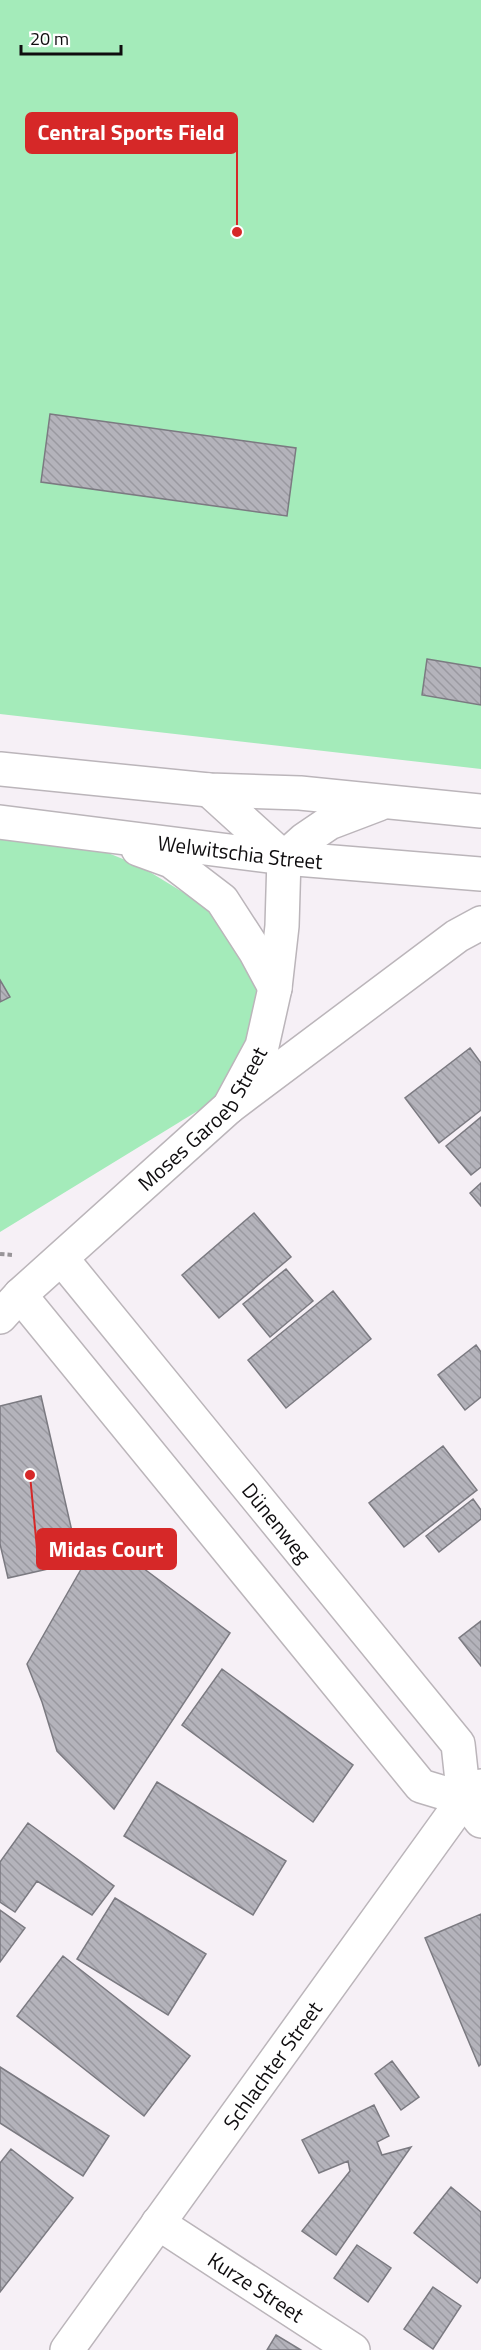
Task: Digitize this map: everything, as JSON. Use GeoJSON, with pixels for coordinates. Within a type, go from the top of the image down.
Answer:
{"type":"FeatureCollection","features":[{"type":"Feature","properties":{"kind":"street"},"geometry":{"type":"LineString","coordinates":[[0,769],[209,790],[300,793],[481,811]]}},
{"type":"Feature","properties":{"kind":"street"},"geometry":{"type":"LineString","coordinates":[[209,790],[284,858],[304,840],[329,823],[383,802]]}},
{"type":"Feature","properties":{"kind":"street","name":"Welwitschia Street"},"geometry":{"type":"LineString","coordinates":[[0,822],[284,858],[481,874]]}},
{"type":"Feature","properties":{"kind":"street"},"geometry":{"type":"LineString","coordinates":[[97,833],[171,861],[222,900],[255,951],[275,988]]}},
{"type":"Feature","properties":{"kind":"street","name":"Moses Garoeb Street"},"geometry":{"type":"LineString","coordinates":[[10,1306],[229,1107],[262,1047],[275,988],[282,926],[284,858]]}},
{"type":"Feature","properties":{"kind":"street"},"geometry":{"type":"LineString","coordinates":[[229,1107],[457,936],[481,923]]}},
{"type":"Feature","properties":{"kind":"street","name":"Dünenweg"},"geometry":{"type":"LineString","coordinates":[[62,1259],[458,1744],[475,1802]]}},
{"type":"Feature","properties":{"kind":"street"},"geometry":{"type":"LineString","coordinates":[[10,1306],[421,1786],[475,1802]]}},
{"type":"Feature","properties":{"kind":"street","name":"Schlachter Street"},"geometry":{"type":"LineString","coordinates":[[67,2350],[158,2223],[475,1802]]}},
{"type":"Feature","properties":{"kind":"street","name":"Kurze Street"},"geometry":{"type":"LineString","coordinates":[[158,2223],[353,2350]]}},
{"type":"Feature","properties":{"kind":"green space"},"geometry":{"type":"Polygon","coordinates":[[[0,0],[481,0],[481,769],[0,714],[0,0]]]}},
{"type":"Feature","properties":{"kind":"green space"},"geometry":{"type":"Polygon","coordinates":[[[0,837],[91,846],[140,866],[217,913],[257,990],[246,1047],[214,1101],[0,1232],[0,837]]]}},
{"type":"Feature","properties":{"kind":"building"},"geometry":{"type":"Polygon","coordinates":[[[50,414],[296,448],[287,516],[41,482],[50,414]]]}},
{"type":"Feature","properties":{"kind":"building"},"geometry":{"type":"Polygon","coordinates":[[[427,659],[481,668],[481,705],[422,695],[427,659]]]}},
{"type":"Feature","properties":{"kind":"building"},"geometry":{"type":"Polygon","coordinates":[[[0,980],[10,997],[0,1002],[0,980]]]}},
{"type":"Feature","properties":{"kind":"building"},"geometry":{"type":"Polygon","coordinates":[[[470,1048],[481,1063],[481,1110],[439,1143],[405,1098],[470,1048]]]}},
{"type":"Feature","properties":{"kind":"building"},"geometry":{"type":"Polygon","coordinates":[[[481,1117],[481,1167],[471,1175],[446,1146],[481,1117]]]}},
{"type":"Feature","properties":{"kind":"building"},"geometry":{"type":"Polygon","coordinates":[[[481,1183],[481,1206],[470,1193],[481,1183]]]}},
{"type":"Feature","properties":{"kind":"building"},"geometry":{"type":"Polygon","coordinates":[[[254,1213],[291,1257],[219,1318],[182,1275],[254,1213]]]}},
{"type":"Feature","properties":{"kind":"building"},"geometry":{"type":"Polygon","coordinates":[[[286,1269],[313,1301],[270,1337],[243,1304],[286,1269]]]}},
{"type":"Feature","properties":{"kind":"building"},"geometry":{"type":"Polygon","coordinates":[[[333,1291],[371,1339],[286,1408],[248,1360],[333,1291]]]}},
{"type":"Feature","properties":{"kind":"building"},"geometry":{"type":"Polygon","coordinates":[[[476,1345],[481,1352],[481,1397],[465,1410],[438,1375],[476,1345]]]}},
{"type":"Feature","properties":{"kind":"building"},"geometry":{"type":"Polygon","coordinates":[[[41,1396],[79,1562],[8,1578],[0,1544],[0,1406],[41,1396]]]}},
{"type":"Feature","properties":{"kind":"building"},"geometry":{"type":"Polygon","coordinates":[[[443,1446],[477,1490],[404,1547],[369,1503],[443,1446]]]}},
{"type":"Feature","properties":{"kind":"building"},"geometry":{"type":"Polygon","coordinates":[[[473,1499],[481,1510],[481,1519],[439,1552],[426,1536],[473,1499]]]}},
{"type":"Feature","properties":{"kind":"building"},"geometry":{"type":"Polygon","coordinates":[[[100,1536],[230,1633],[114,1809],[57,1751],[27,1664],[100,1536]]]}},
{"type":"Feature","properties":{"kind":"building"},"geometry":{"type":"Polygon","coordinates":[[[481,1621],[481,1666],[459,1638],[481,1621]]]}},
{"type":"Feature","properties":{"kind":"building"},"geometry":{"type":"Polygon","coordinates":[[[222,1669],[353,1765],[313,1822],[182,1725],[222,1669]]]}},
{"type":"Feature","properties":{"kind":"building"},"geometry":{"type":"Polygon","coordinates":[[[157,1782],[286,1861],[253,1915],[124,1836],[157,1782]]]}},
{"type":"Feature","properties":{"kind":"building"},"geometry":{"type":"Polygon","coordinates":[[[28,1823],[114,1886],[92,1915],[37,1881],[15,1912],[0,1902],[0,1862],[28,1823]]]}},
{"type":"Feature","properties":{"kind":"building"},"geometry":{"type":"Polygon","coordinates":[[[115,1898],[206,1954],[168,2015],[77,1959],[115,1898]]]}},
{"type":"Feature","properties":{"kind":"building"},"geometry":{"type":"Polygon","coordinates":[[[0,1910],[25,1928],[0,1962],[0,1910]]]}},
{"type":"Feature","properties":{"kind":"building"},"geometry":{"type":"Polygon","coordinates":[[[481,1914],[481,2064],[479,2066],[425,1938],[481,1914]]]}},
{"type":"Feature","properties":{"kind":"building"},"geometry":{"type":"Polygon","coordinates":[[[63,1956],[190,2056],[144,2116],[17,2016],[63,1956]]]}},
{"type":"Feature","properties":{"kind":"building"},"geometry":{"type":"Polygon","coordinates":[[[392,2061],[419,2097],[401,2110],[375,2074],[392,2061]]]}},
{"type":"Feature","properties":{"kind":"building"},"geometry":{"type":"Polygon","coordinates":[[[0,2067],[109,2136],[83,2176],[0,2123],[0,2067]]]}},
{"type":"Feature","properties":{"kind":"building"},"geometry":{"type":"Polygon","coordinates":[[[374,2105],[389,2136],[377,2142],[382,2155],[411,2147],[336,2255],[302,2231],[350,2171],[348,2161],[319,2173],[302,2140],[374,2105]]]}},
{"type":"Feature","properties":{"kind":"building"},"geometry":{"type":"Polygon","coordinates":[[[11,2149],[73,2198],[0,2292],[0,2163],[11,2149]]]}},
{"type":"Feature","properties":{"kind":"building"},"geometry":{"type":"Polygon","coordinates":[[[451,2187],[481,2212],[481,2277],[477,2283],[414,2233],[451,2187]]]}},
{"type":"Feature","properties":{"kind":"building"},"geometry":{"type":"Polygon","coordinates":[[[357,2245],[391,2268],[368,2302],[334,2278],[357,2245]]]}},
{"type":"Feature","properties":{"kind":"building"},"geometry":{"type":"Polygon","coordinates":[[[433,2287],[461,2306],[433,2349],[404,2329],[433,2287]]]}},
{"type":"Feature","properties":{"kind":"building"},"geometry":{"type":"Polygon","coordinates":[[[276,2335],[301,2350],[267,2350],[276,2335]]]}},
{"type":"Feature","properties":{"kind":"place","name":"Central Sports Field"},"geometry":{"type":"Point","coordinates":[237,232]}},
{"type":"Feature","properties":{"kind":"place","name":"Midas Court"},"geometry":{"type":"Point","coordinates":[30,1475]}}]}
